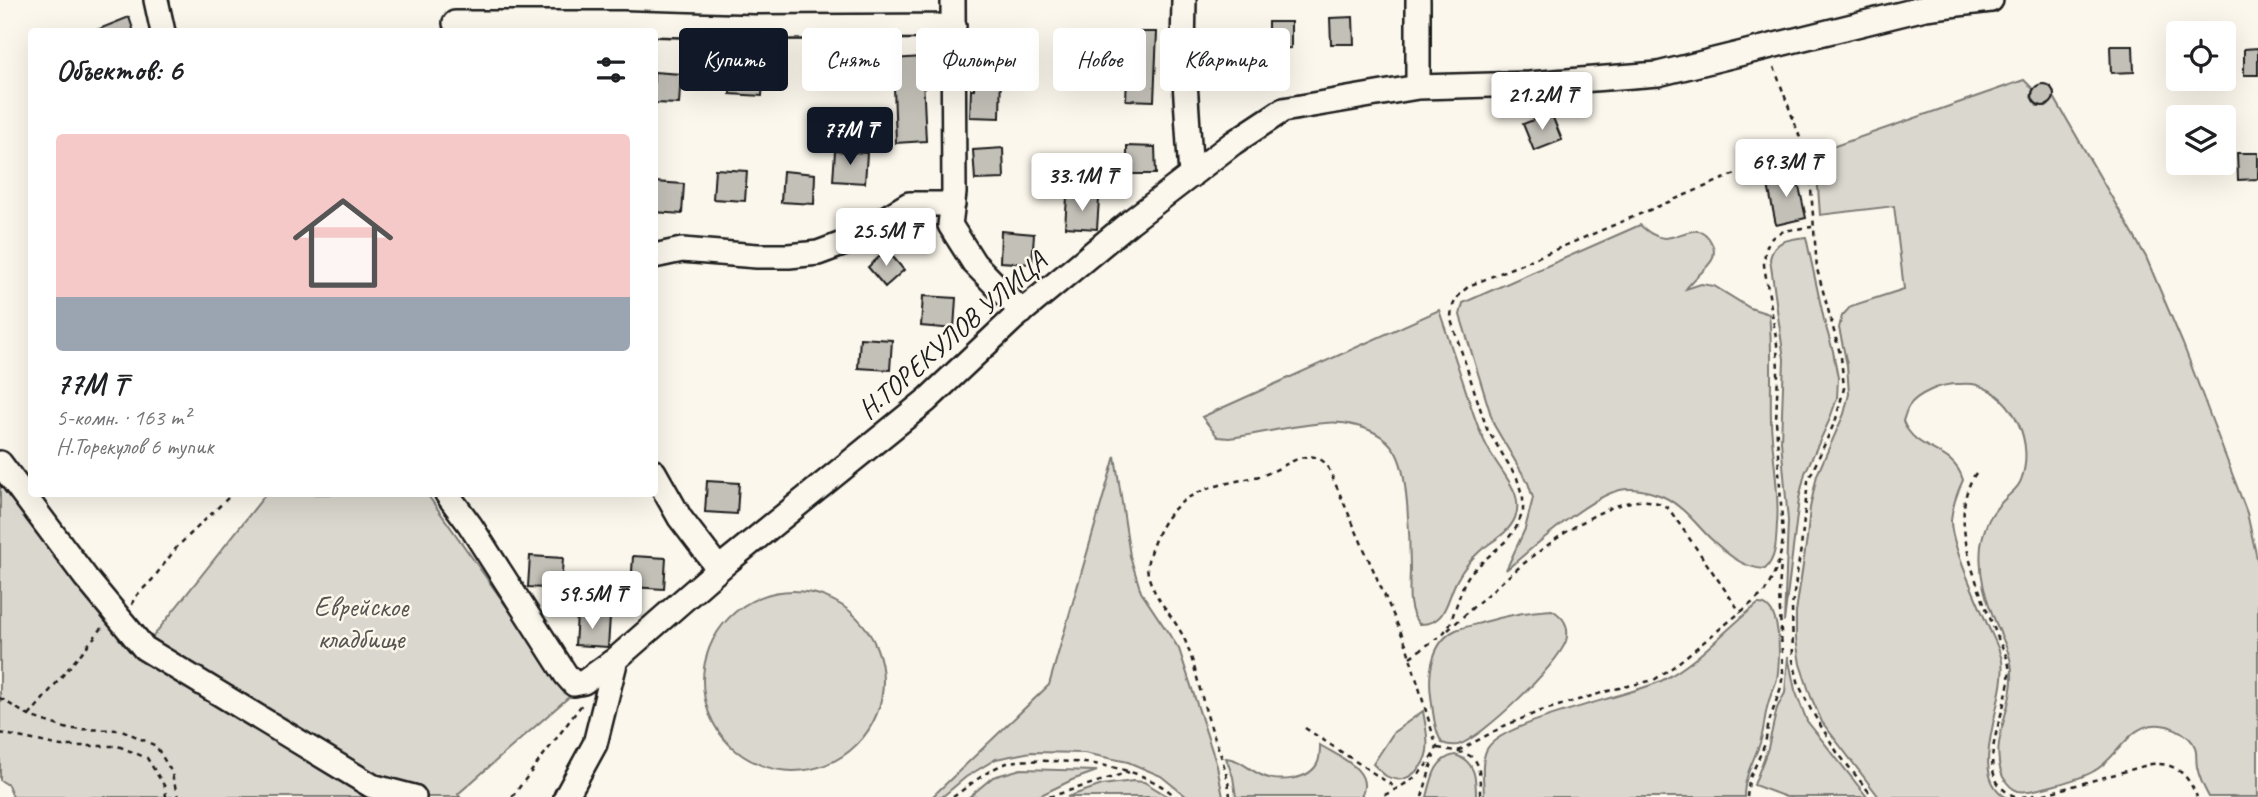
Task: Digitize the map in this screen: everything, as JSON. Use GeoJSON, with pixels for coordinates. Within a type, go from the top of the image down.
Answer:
{"type":"FeatureCollection","features":[{"type":"Feature","properties":{"kind":"street"},"geometry":{"type":"LineString","coordinates":[[156,0],[162,28]]}},
{"type":"Feature","properties":{"kind":"street"},"geometry":{"type":"LineString","coordinates":[[953,0],[953,204],[950,225],[974,263],[1022,312]]}},
{"type":"Feature","properties":{"kind":"street"},"geometry":{"type":"LineString","coordinates":[[1184,0],[1183,50],[1191,176]]}},
{"type":"Feature","properties":{"kind":"street"},"geometry":{"type":"LineString","coordinates":[[1418,0],[1418,87]]}},
{"type":"Feature","properties":{"kind":"street","name":"Н.ТОРЕКУЛОВ УЛИЦА"},"geometry":{"type":"LineString","coordinates":[[449,497],[574,684],[584,682],[616,659],[719,569],[927,400],[1022,312],[1130,222],[1233,143],[1283,110],[1418,87],[1530,84],[1658,74],[1925,8],[1983,0]]}},
{"type":"Feature","properties":{"kind":"street"},"geometry":{"type":"LineString","coordinates":[[455,23],[623,23],[754,27],[954,26]]}},
{"type":"Feature","properties":{"kind":"street"},"geometry":{"type":"LineString","coordinates":[[658,256],[682,250],[757,256],[818,253],[845,243],[909,204],[953,204]]}},
{"type":"Feature","properties":{"kind":"street"},"geometry":{"type":"LineString","coordinates":[[0,463],[86,578],[144,648],[372,786],[414,797]]}},
{"type":"Feature","properties":{"kind":"street"},"geometry":{"type":"LineString","coordinates":[[658,479],[680,517],[719,569]]}},
{"type":"Feature","properties":{"kind":"street"},"geometry":{"type":"LineString","coordinates":[[566,797],[595,744],[616,659]]}},
{"type":"Feature","properties":{"kind":"path"},"geometry":{"type":"LineString","coordinates":[[1766,47],[1810,162],[1817,269],[1841,357],[1844,388],[1836,419],[1808,481],[1792,606],[1793,660],[1799,685],[1811,710],[1837,752],[1873,797]]}},
{"type":"Feature","properties":{"kind":"path"},"geometry":{"type":"LineString","coordinates":[[1443,635],[1471,572],[1507,540],[1523,512],[1523,498],[1517,478],[1487,429],[1451,320],[1451,308],[1456,298],[1469,286],[1804,145]]}},
{"type":"Feature","properties":{"kind":"path"},"geometry":{"type":"LineString","coordinates":[[1747,797],[1749,780],[1765,744],[1783,673],[1779,592],[1783,537],[1776,420],[1778,363],[1764,265],[1765,252],[1767,243],[1782,231],[1814,227]]}},
{"type":"Feature","properties":{"kind":"path"},"geometry":{"type":"LineString","coordinates":[[1230,797],[1225,767],[1206,715],[1190,652],[1181,630],[1154,593],[1148,575],[1147,558],[1169,514],[1189,496],[1206,488],[1268,474],[1301,457],[1312,455],[1321,458],[1327,466],[1406,644],[1437,748],[1422,797]]}},
{"type":"Feature","properties":{"kind":"path"},"geometry":{"type":"LineString","coordinates":[[1976,473],[1969,482],[1963,507],[1970,563],[2008,661],[2009,680],[1996,733],[1993,773],[2000,787],[2017,797]]}},
{"type":"Feature","properties":{"kind":"path"},"geometry":{"type":"LineString","coordinates":[[29,716],[120,619],[177,547],[229,497]]}},
{"type":"Feature","properties":{"kind":"path"},"geometry":{"type":"LineString","coordinates":[[1410,657],[1443,635],[1554,538],[1575,525],[1639,500],[1660,503],[1669,509],[1741,613]]}},
{"type":"Feature","properties":{"kind":"path"},"geometry":{"type":"LineString","coordinates":[[1458,751],[1504,726],[1538,712],[1654,680],[1764,593],[1774,577],[1781,555]]}},
{"type":"Feature","properties":{"kind":"path"},"geometry":{"type":"LineString","coordinates":[[0,698],[29,716],[68,729],[122,730],[156,746],[171,771],[178,797]]}},
{"type":"Feature","properties":{"kind":"path"},"geometry":{"type":"LineString","coordinates":[[512,797],[585,701]]}},
{"type":"Feature","properties":{"kind":"path"},"geometry":{"type":"LineString","coordinates":[[1305,728],[1396,788]]}},
{"type":"Feature","properties":{"kind":"path"},"geometry":{"type":"LineString","coordinates":[[0,733],[61,746],[118,746],[147,758],[165,787],[166,797]]}},
{"type":"Feature","properties":{"kind":"path"},"geometry":{"type":"LineString","coordinates":[[1437,748],[1473,756],[1478,762],[1480,773],[1480,797]]}},
{"type":"Feature","properties":{"kind":"path"},"geometry":{"type":"LineString","coordinates":[[1381,797],[1416,778],[1428,765],[1437,748]]}},
{"type":"Feature","properties":{"kind":"path"},"geometry":{"type":"LineString","coordinates":[[953,797],[992,770],[1009,762],[1022,760],[1077,762],[1130,771],[1154,781],[1176,797]]}},
{"type":"Feature","properties":{"kind":"path"},"geometry":{"type":"LineString","coordinates":[[2034,797],[2162,763],[2185,774],[2197,797]]}},
{"type":"Feature","properties":{"kind":"path"},"geometry":{"type":"LineString","coordinates":[[1049,797],[1130,771]]}},
{"type":"Feature","properties":{"kind":"path"},"geometry":{"type":"LineString","coordinates":[[2022,797],[2039,795]]}},
{"type":"Feature","properties":{"kind":"green space"},"geometry":{"type":"Polygon","coordinates":[[[2024,80],[2033,89],[2031,97],[2037,106],[2048,106],[2054,97],[2146,257],[2183,344],[2247,513],[2258,563],[2258,797],[2209,797],[2199,775],[2192,742],[2176,729],[2161,725],[2150,725],[2132,734],[2103,765],[2079,778],[2024,791],[2013,789],[2004,779],[1998,751],[2012,686],[2012,667],[1984,588],[1981,546],[1990,518],[2020,482],[2025,466],[2025,452],[2023,437],[2011,411],[2002,400],[1977,385],[1950,384],[1930,390],[1913,402],[1903,421],[1916,439],[1951,461],[1963,480],[1952,510],[1952,531],[1966,574],[2002,661],[2002,677],[1988,753],[1989,771],[1994,786],[2006,797],[1879,797],[1822,722],[1800,664],[1796,612],[1810,508],[1817,475],[1844,414],[1849,394],[1847,365],[1839,328],[1842,316],[1851,306],[1904,289],[1894,206],[1820,215],[1816,160],[1829,157],[1829,148],[2024,80]]]}},
{"type":"Feature","properties":{"kind":"green space"},"geometry":{"type":"Polygon","coordinates":[[[1640,225],[1654,235],[1664,238],[1690,231],[1702,232],[1713,246],[1712,260],[1686,289],[1701,284],[1714,286],[1750,308],[1769,314],[1771,422],[1778,512],[1774,554],[1765,569],[1742,563],[1722,549],[1682,509],[1669,500],[1652,493],[1630,489],[1620,490],[1592,503],[1561,524],[1506,570],[1525,529],[1533,498],[1528,483],[1494,425],[1460,315],[1463,303],[1640,225]]]}},
{"type":"Feature","properties":{"kind":"green space"},"geometry":{"type":"Polygon","coordinates":[[[1806,237],[1833,351],[1838,378],[1837,398],[1805,473],[1799,499],[1784,622],[1788,521],[1781,441],[1784,359],[1770,259],[1779,244],[1806,237]]]}},
{"type":"Feature","properties":{"kind":"green space"},"geometry":{"type":"Polygon","coordinates":[[[1439,310],[1478,427],[1516,495],[1517,510],[1508,528],[1470,561],[1457,580],[1440,616],[1428,623],[1419,624],[1412,612],[1410,597],[1404,476],[1391,445],[1371,431],[1337,423],[1229,438],[1218,437],[1202,417],[1439,310]]]}},
{"type":"Feature","properties":{"kind":"green space"},"geometry":{"type":"Polygon","coordinates":[[[1115,456],[1130,556],[1141,592],[1179,649],[1217,766],[1223,797],[1187,797],[1161,776],[1128,762],[1084,753],[1031,752],[996,759],[966,777],[942,797],[932,797],[1049,685],[1115,456]]]}},
{"type":"Feature","properties":{"kind":"green space","name":"Еврейское кладбище"},"geometry":{"type":"Polygon","coordinates":[[[0,459],[147,644],[264,497],[429,497],[570,696],[458,794],[460,797],[13,797],[8,785],[0,780],[0,459]]]}},
{"type":"Feature","properties":{"kind":"green space"},"geometry":{"type":"Polygon","coordinates":[[[793,591],[827,598],[843,606],[856,618],[868,631],[876,647],[883,681],[876,715],[868,731],[856,744],[843,756],[827,764],[793,771],[759,764],[743,756],[730,744],[718,731],[710,715],[703,681],[710,647],[718,631],[730,618],[743,606],[759,598],[793,591]]]}},
{"type":"Feature","properties":{"kind":"green space"},"geometry":{"type":"Polygon","coordinates":[[[1758,604],[1766,606],[1772,612],[1776,622],[1778,671],[1761,741],[1747,777],[1744,797],[1484,797],[1485,754],[1497,739],[1540,719],[1661,681],[1687,665],[1758,604]]]}},
{"type":"Feature","properties":{"kind":"green space"},"geometry":{"type":"Polygon","coordinates":[[[1552,610],[1565,623],[1566,641],[1535,683],[1469,740],[1458,745],[1442,743],[1434,720],[1430,687],[1433,658],[1442,642],[1448,635],[1464,627],[1512,615],[1552,610]]]}},
{"type":"Feature","properties":{"kind":"green space"},"geometry":{"type":"Polygon","coordinates":[[[1788,656],[1795,690],[1807,721],[1867,797],[1786,797],[1754,785],[1768,748],[1777,708],[1785,693],[1788,656]]]}},
{"type":"Feature","properties":{"kind":"green space"},"geometry":{"type":"Polygon","coordinates":[[[1423,711],[1427,746],[1422,764],[1407,778],[1393,779],[1386,776],[1373,764],[1394,732],[1423,711]]]}},
{"type":"Feature","properties":{"kind":"green space"},"geometry":{"type":"Polygon","coordinates":[[[1320,745],[1353,765],[1359,772],[1364,788],[1361,797],[1236,797],[1226,758],[1236,760],[1268,778],[1292,779],[1301,777],[1314,768],[1319,760],[1320,745]]]}},
{"type":"Feature","properties":{"kind":"green space"},"geometry":{"type":"Polygon","coordinates":[[[1455,755],[1471,766],[1475,777],[1476,797],[1427,797],[1438,765],[1455,755]]]}},
{"type":"Feature","properties":{"kind":"green space"},"geometry":{"type":"Polygon","coordinates":[[[1021,769],[1097,771],[1037,797],[969,797],[993,777],[1021,769]]]}},
{"type":"Feature","properties":{"kind":"green space"},"geometry":{"type":"Polygon","coordinates":[[[1144,782],[1169,797],[1067,797],[1102,785],[1144,782]]]}},
{"type":"Feature","properties":{"kind":"building"},"geometry":{"type":"Polygon","coordinates":[[[129,17],[133,28],[102,28],[129,17]]]}},
{"type":"Feature","properties":{"kind":"building"},"geometry":{"type":"Polygon","coordinates":[[[1353,17],[1354,44],[1331,44],[1330,18],[1353,17]]]}},
{"type":"Feature","properties":{"kind":"building"},"geometry":{"type":"Polygon","coordinates":[[[1268,22],[1291,22],[1291,48],[1290,28],[1268,28],[1268,22]]]}},
{"type":"Feature","properties":{"kind":"building"},"geometry":{"type":"Polygon","coordinates":[[[1146,32],[1157,32],[1154,101],[1126,100],[1126,91],[1146,91],[1146,32]]]}},
{"type":"Feature","properties":{"kind":"building"},"geometry":{"type":"Polygon","coordinates":[[[2110,46],[2133,46],[2134,72],[2111,73],[2110,46]]]}},
{"type":"Feature","properties":{"kind":"building"},"geometry":{"type":"Polygon","coordinates":[[[2258,48],[2258,75],[2244,75],[2244,49],[2258,48]]]}},
{"type":"Feature","properties":{"kind":"building"},"geometry":{"type":"Polygon","coordinates":[[[916,57],[916,91],[924,91],[926,141],[896,143],[894,91],[902,91],[902,58],[916,57]]]}},
{"type":"Feature","properties":{"kind":"building"},"geometry":{"type":"Polygon","coordinates":[[[658,72],[679,74],[679,104],[658,103],[658,72]]]}},
{"type":"Feature","properties":{"kind":"building"},"geometry":{"type":"Polygon","coordinates":[[[2039,84],[2047,84],[2054,91],[2054,99],[2047,106],[2039,106],[2032,99],[2032,91],[2039,84]]]}},
{"type":"Feature","properties":{"kind":"building"},"geometry":{"type":"Polygon","coordinates":[[[730,91],[762,91],[762,96],[730,94],[730,91]]]}},
{"type":"Feature","properties":{"kind":"building"},"geometry":{"type":"Polygon","coordinates":[[[971,91],[1001,91],[1000,118],[970,117],[971,91]]]}},
{"type":"Feature","properties":{"kind":"building"},"geometry":{"type":"Polygon","coordinates":[[[1551,113],[1562,140],[1534,151],[1523,124],[1551,113]]]}},
{"type":"Feature","properties":{"kind":"building"},"geometry":{"type":"Polygon","coordinates":[[[1127,146],[1155,147],[1156,174],[1127,174],[1127,146]]]}},
{"type":"Feature","properties":{"kind":"building"},"geometry":{"type":"Polygon","coordinates":[[[1003,148],[1004,179],[975,180],[973,150],[1003,148]]]}},
{"type":"Feature","properties":{"kind":"building"},"geometry":{"type":"Polygon","coordinates":[[[835,151],[867,153],[865,183],[833,181],[835,151]]]}},
{"type":"Feature","properties":{"kind":"building"},"geometry":{"type":"Polygon","coordinates":[[[2237,153],[2258,153],[2258,179],[2238,180],[2237,153]]]}},
{"type":"Feature","properties":{"kind":"building"},"geometry":{"type":"Polygon","coordinates":[[[715,169],[747,171],[745,201],[713,199],[715,169]]]}},
{"type":"Feature","properties":{"kind":"building"},"geometry":{"type":"Polygon","coordinates":[[[783,171],[815,174],[814,204],[781,202],[783,171]]]}},
{"type":"Feature","properties":{"kind":"building"},"geometry":{"type":"Polygon","coordinates":[[[1796,173],[1806,218],[1776,225],[1767,180],[1796,173]]]}},
{"type":"Feature","properties":{"kind":"building"},"geometry":{"type":"Polygon","coordinates":[[[658,182],[684,184],[682,214],[658,212],[658,182]]]}},
{"type":"Feature","properties":{"kind":"building"},"geometry":{"type":"Polygon","coordinates":[[[1067,197],[1099,199],[1097,229],[1065,227],[1067,197]]]}},
{"type":"Feature","properties":{"kind":"building"},"geometry":{"type":"Polygon","coordinates":[[[1001,231],[1034,234],[1032,264],[1000,262],[1001,231]]]}},
{"type":"Feature","properties":{"kind":"building"},"geometry":{"type":"Polygon","coordinates":[[[887,250],[904,270],[885,287],[868,267],[887,250]]]}},
{"type":"Feature","properties":{"kind":"building"},"geometry":{"type":"Polygon","coordinates":[[[923,296],[956,298],[954,329],[921,326],[923,296]]]}},
{"type":"Feature","properties":{"kind":"building"},"geometry":{"type":"Polygon","coordinates":[[[860,338],[892,340],[890,370],[858,368],[860,338]]]}},
{"type":"Feature","properties":{"kind":"building"},"geometry":{"type":"Polygon","coordinates":[[[707,481],[739,483],[737,514],[705,512],[707,481]]]}},
{"type":"Feature","properties":{"kind":"building"},"geometry":{"type":"Polygon","coordinates":[[[530,556],[563,558],[561,589],[528,587],[530,556]]]}},
{"type":"Feature","properties":{"kind":"building"},"geometry":{"type":"Polygon","coordinates":[[[633,556],[666,558],[664,589],[631,587],[633,556]]]}},
{"type":"Feature","properties":{"kind":"building"},"geometry":{"type":"Polygon","coordinates":[[[577,615],[610,617],[608,647],[575,645],[577,615]]]}}]}
